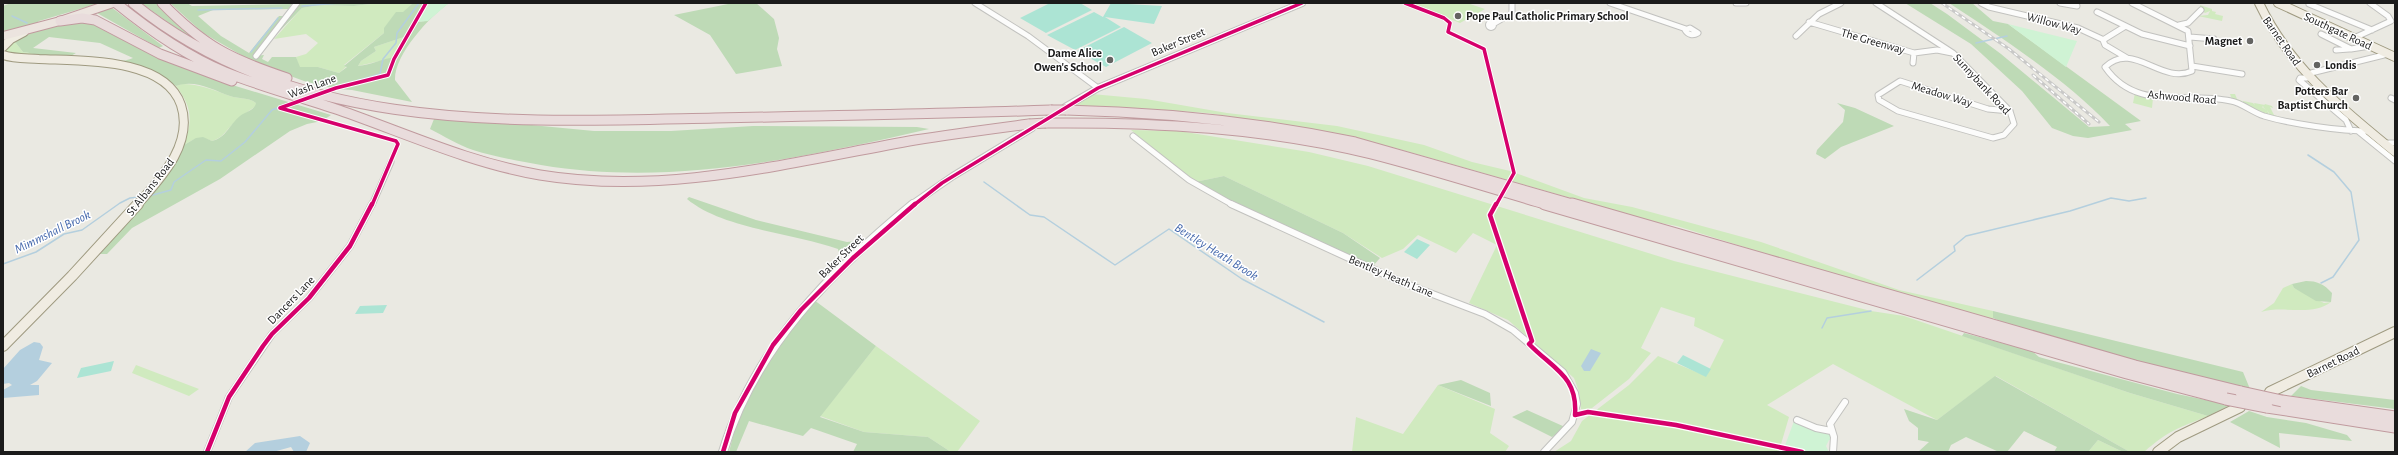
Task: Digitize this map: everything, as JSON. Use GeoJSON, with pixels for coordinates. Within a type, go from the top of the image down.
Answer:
{"type":"FeatureCollection","features":[{"type":"Feature","properties":{"kind":"highway"},"geometry":{"type":"LineString","coordinates":[[3,36],[60,21],[115,3],[167,42],[225,72],[444,149],[506,168],[545,176],[596,182],[657,182],[734,174],[938,135],[1031,126],[1046,123],[1120,122],[1216,128],[1297,139],[1371,154],[2127,373],[2226,399],[2395,427]]}},
{"type":"Feature","properties":{"kind":"highway"},"geometry":{"type":"LineString","coordinates":[[133,3],[167,30],[196,48],[266,79],[333,97],[394,109],[496,119],[585,120],[1066,109],[1216,118],[1295,130],[1355,142],[2135,366],[2282,401],[2395,417]]}},
{"type":"Feature","properties":{"kind":"highway"},"geometry":{"type":"LineString","coordinates":[[162,3],[186,27],[211,46],[278,75],[358,98],[496,119]]}},
{"type":"Feature","properties":{"kind":"highway"},"geometry":{"type":"LineString","coordinates":[[60,21],[82,18],[95,20],[160,54],[198,69],[414,142],[444,149]]}},
{"type":"Feature","properties":{"kind":"main road","name":"Barnet Road"},"geometry":{"type":"LineString","coordinates":[[2259,3],[2268,24],[2306,76],[2395,152]]}},
{"type":"Feature","properties":{"kind":"main road","name":"Southgate Road"},"geometry":{"type":"LineString","coordinates":[[2272,3],[2279,4],[2391,55]]}},
{"type":"Feature","properties":{"kind":"main road"},"geometry":{"type":"LineString","coordinates":[[3,48],[12,39],[29,30]]}},
{"type":"Feature","properties":{"kind":"main road","name":"St Albans Road"},"geometry":{"type":"LineString","coordinates":[[3,55],[120,66],[150,74],[166,83],[177,94],[183,105],[184,130],[181,142],[171,162],[139,203],[74,276],[3,346]]}},
{"type":"Feature","properties":{"kind":"main road","name":"Barnet Road"},"geometry":{"type":"LineString","coordinates":[[2270,392],[2395,332]]}},
{"type":"Feature","properties":{"kind":"main road"},"geometry":{"type":"LineString","coordinates":[[2158,452],[2178,437],[2240,407]]}},
{"type":"Feature","properties":{"kind":"street"},"geometry":{"type":"LineString","coordinates":[[256,56],[297,3]]}},
{"type":"Feature","properties":{"kind":"street"},"geometry":{"type":"LineString","coordinates":[[975,3],[1028,36],[1098,88]]}},
{"type":"Feature","properties":{"kind":"street","name":"Baker Street"},"geometry":{"type":"LineString","coordinates":[[1066,109],[1098,88],[1302,3]]}},
{"type":"Feature","properties":{"kind":"street"},"geometry":{"type":"LineString","coordinates":[[1493,24],[1512,12],[1512,3]]}},
{"type":"Feature","properties":{"kind":"street"},"geometry":{"type":"LineString","coordinates":[[1610,3],[1686,29]]}},
{"type":"Feature","properties":{"kind":"street"},"geometry":{"type":"LineString","coordinates":[[1736,3],[1746,3]]}},
{"type":"Feature","properties":{"kind":"street","name":"Sunnybank Road"},"geometry":{"type":"LineString","coordinates":[[1876,3],[1941,43],[1954,53],[2010,111],[2014,122],[2012,128],[1998,138],[1898,111],[1879,100],[1878,95],[1898,82]]}},
{"type":"Feature","properties":{"kind":"street","name":"Willow Way"},"geometry":{"type":"LineString","coordinates":[[1981,3],[1989,7],[2078,28],[2104,40],[2105,45],[2124,54],[2127,58]]}},
{"type":"Feature","properties":{"kind":"street","name":"Willow Way"},"geometry":{"type":"LineString","coordinates":[[2060,3],[2077,6]]}},
{"type":"Feature","properties":{"kind":"street"},"geometry":{"type":"LineString","coordinates":[[2132,3],[2179,25],[2188,31],[2190,37],[2192,66],[2242,74]]}},
{"type":"Feature","properties":{"kind":"street"},"geometry":{"type":"LineString","coordinates":[[2354,38],[2394,19],[2370,3]]}},
{"type":"Feature","properties":{"kind":"street"},"geometry":{"type":"LineString","coordinates":[[1796,36],[1809,22],[1837,4]]}},
{"type":"Feature","properties":{"kind":"street"},"geometry":{"type":"LineString","coordinates":[[2309,4],[2372,30]]}},
{"type":"Feature","properties":{"kind":"street"},"geometry":{"type":"LineString","coordinates":[[2179,25],[2188,23],[2201,10]]}},
{"type":"Feature","properties":{"kind":"street"},"geometry":{"type":"LineString","coordinates":[[2097,12],[2124,28],[2158,41],[2190,46]]}},
{"type":"Feature","properties":{"kind":"street","name":"The Greenway"},"geometry":{"type":"LineString","coordinates":[[1809,22],[1914,53],[1937,50],[1954,53]]}},
{"type":"Feature","properties":{"kind":"street"},"geometry":{"type":"LineString","coordinates":[[2104,40],[2124,28]]}},
{"type":"Feature","properties":{"kind":"street"},"geometry":{"type":"LineString","coordinates":[[2320,34],[2351,49]]}},
{"type":"Feature","properties":{"kind":"street"},"geometry":{"type":"LineString","coordinates":[[2190,37],[2214,39]]}},
{"type":"Feature","properties":{"kind":"street"},"geometry":{"type":"LineString","coordinates":[[1937,50],[1941,43]]}},
{"type":"Feature","properties":{"kind":"street"},"geometry":{"type":"LineString","coordinates":[[2336,50],[2370,46]]}},
{"type":"Feature","properties":{"kind":"street"},"geometry":{"type":"LineString","coordinates":[[1913,63],[1914,53]]}},
{"type":"Feature","properties":{"kind":"street"},"geometry":{"type":"LineString","coordinates":[[2306,76],[2391,55]]}},
{"type":"Feature","properties":{"kind":"street","name":"Ashwood Road"},"geometry":{"type":"LineString","coordinates":[[2192,66],[2190,73],[2179,74],[2127,58],[2118,58],[2105,67],[2113,81],[2128,89],[2158,97],[2232,102],[2261,115],[2352,131],[2369,131]]}},
{"type":"Feature","properties":{"kind":"street","name":"Barnet Road"},"geometry":{"type":"LineString","coordinates":[[2306,76],[2300,78],[2299,80],[2346,120],[2352,131]]}},
{"type":"Feature","properties":{"kind":"street","name":"Meadow Way"},"geometry":{"type":"LineString","coordinates":[[1898,82],[1988,109],[2010,111]]}},
{"type":"Feature","properties":{"kind":"street","name":"Baker Street"},"geometry":{"type":"LineString","coordinates":[[723,452],[735,413],[753,377],[773,345],[807,304],[872,240],[909,209],[942,183],[1031,126]]}},
{"type":"Feature","properties":{"kind":"street"},"geometry":{"type":"LineString","coordinates":[[2358,131],[2395,161]]}},
{"type":"Feature","properties":{"kind":"street","name":"Bentley Heath Lane"},"geometry":{"type":"LineString","coordinates":[[1133,136],[1183,177],[1236,207],[1423,291],[1497,320],[1517,332],[1537,352],[1566,374],[1575,395],[1576,408],[1573,422],[1566,433],[1544,452]]}},
{"type":"Feature","properties":{"kind":"street"},"geometry":{"type":"LineString","coordinates":[[2385,143],[2395,143]]}},
{"type":"Feature","properties":{"kind":"street","name":"Dancers Lane"},"geometry":{"type":"LineString","coordinates":[[207,452],[229,397],[272,334],[309,298],[350,246],[369,212],[390,162]]}},
{"type":"Feature","properties":{"kind":"street"},"geometry":{"type":"LineString","coordinates":[[1833,452],[1832,447],[1834,437],[1830,424],[1845,402]]}},
{"type":"Feature","properties":{"kind":"street"},"geometry":{"type":"LineString","coordinates":[[1797,420],[1816,428],[1831,430]]}},
{"type":"Feature","properties":{"kind":"green space"},"geometry":{"type":"Polygon","coordinates":[[[11,3],[100,3],[39,21],[35,25],[3,32],[3,6],[11,3]]]}},
{"type":"Feature","properties":{"kind":"green space"},"geometry":{"type":"Polygon","coordinates":[[[141,3],[159,3],[191,35],[187,36],[141,3]]]}},
{"type":"Feature","properties":{"kind":"green space"},"geometry":{"type":"Polygon","coordinates":[[[170,3],[187,3],[192,6],[292,4],[288,9],[213,10],[198,16],[221,36],[249,53],[279,16],[284,16],[254,56],[264,55],[262,59],[268,62],[272,57],[296,57],[300,67],[318,67],[339,73],[347,67],[344,66],[384,33],[384,28],[396,12],[403,12],[413,3],[424,3],[404,37],[374,47],[376,51],[361,61],[358,66],[396,57],[416,22],[425,21],[431,6],[449,3],[423,26],[400,59],[396,70],[395,80],[412,102],[352,90],[336,89],[304,81],[255,63],[203,33],[170,3]]]}},
{"type":"Feature","properties":{"kind":"green space"},"geometry":{"type":"Polygon","coordinates":[[[300,3],[379,3],[354,6],[319,5],[302,8],[269,42],[300,3]]]}},
{"type":"Feature","properties":{"kind":"green space"},"geometry":{"type":"Polygon","coordinates":[[[379,3],[413,3],[384,33],[344,65],[347,66],[339,73],[318,67],[299,67],[296,57],[306,54],[318,43],[306,34],[274,39],[302,8],[319,5],[354,6],[379,3]]]}},
{"type":"Feature","properties":{"kind":"green space"},"geometry":{"type":"Polygon","coordinates":[[[427,3],[449,3],[428,21],[416,22],[427,3]]]}},
{"type":"Feature","properties":{"kind":"green space"},"geometry":{"type":"Polygon","coordinates":[[[733,3],[756,3],[774,19],[779,38],[777,49],[782,66],[736,74],[710,35],[674,15],[733,3]]]}},
{"type":"Feature","properties":{"kind":"green space"},"geometry":{"type":"Polygon","coordinates":[[[1050,3],[1080,3],[1092,10],[1046,33],[1020,18],[1050,3]]]}},
{"type":"Feature","properties":{"kind":"green space"},"geometry":{"type":"Polygon","coordinates":[[[1111,3],[1162,6],[1154,24],[1105,17],[1121,27],[1075,50],[1047,35],[1094,12],[1103,17],[1111,3]]]}},
{"type":"Feature","properties":{"kind":"green space","name":"Pope Paul Catholic Primary School"},"geometry":{"type":"Polygon","coordinates":[[[1410,3],[1467,3],[1485,9],[1460,23],[1410,3]]]}},
{"type":"Feature","properties":{"kind":"green space"},"geometry":{"type":"Polygon","coordinates":[[[1905,3],[1930,3],[2001,54],[2089,127],[2110,126],[2074,92],[2054,76],[2012,45],[1949,3],[1972,3],[1993,21],[2008,24],[2141,121],[2125,124],[2132,130],[2088,138],[2073,136],[2052,128],[2022,91],[1971,44],[1905,3]]]}},
{"type":"Feature","properties":{"kind":"green space"},"geometry":{"type":"Polygon","coordinates":[[[2200,5],[2212,9],[2212,11],[2216,12],[2215,14],[2223,16],[2222,21],[2198,16],[2208,15],[2210,11],[2205,13],[2200,9],[2200,5]]]}},
{"type":"Feature","properties":{"kind":"green space"},"geometry":{"type":"Polygon","coordinates":[[[111,7],[163,46],[159,48],[97,13],[111,7]]]}},
{"type":"Feature","properties":{"kind":"green space"},"geometry":{"type":"Polygon","coordinates":[[[83,22],[90,23],[146,52],[229,84],[331,115],[322,121],[307,124],[290,131],[220,179],[132,228],[107,254],[100,254],[170,169],[184,145],[196,138],[203,137],[212,141],[221,137],[240,116],[250,111],[256,103],[250,100],[230,96],[204,86],[183,84],[176,86],[143,69],[81,58],[87,57],[121,61],[133,58],[100,43],[49,37],[33,48],[76,53],[70,56],[57,58],[23,52],[15,42],[38,30],[83,22]]]}},
{"type":"Feature","properties":{"kind":"green space"},"geometry":{"type":"Polygon","coordinates":[[[2008,24],[2077,41],[2066,67],[2008,24]]]}},
{"type":"Feature","properties":{"kind":"green space"},"geometry":{"type":"Polygon","coordinates":[[[1124,27],[1152,43],[1106,67],[1077,51],[1124,27]]]}},
{"type":"Feature","properties":{"kind":"green space"},"geometry":{"type":"Polygon","coordinates":[[[404,37],[393,58],[358,66],[361,61],[376,51],[374,47],[404,37]]]}},
{"type":"Feature","properties":{"kind":"green space"},"geometry":{"type":"Polygon","coordinates":[[[19,38],[15,42],[23,52],[42,54],[46,57],[14,56],[5,52],[5,47],[19,38]]]}},
{"type":"Feature","properties":{"kind":"green space"},"geometry":{"type":"Polygon","coordinates":[[[182,84],[201,86],[230,96],[250,100],[256,103],[256,106],[233,124],[220,138],[212,141],[198,138],[184,145],[190,121],[188,107],[176,86],[182,84]]]}},
{"type":"Feature","properties":{"kind":"green space"},"geometry":{"type":"Polygon","coordinates":[[[2135,93],[2153,98],[2152,108],[2133,103],[2135,93]]]}},
{"type":"Feature","properties":{"kind":"green space"},"geometry":{"type":"Polygon","coordinates":[[[1092,94],[1146,99],[1227,113],[1337,126],[1424,145],[1472,162],[1510,171],[1584,198],[1632,207],[1761,242],[1899,290],[1993,311],[1993,320],[1776,257],[1677,226],[1655,222],[1395,148],[1317,130],[1207,113],[1136,108],[1071,107],[1092,94]]]}},
{"type":"Feature","properties":{"kind":"green space"},"geometry":{"type":"Polygon","coordinates":[[[2230,94],[2235,94],[2237,99],[2243,103],[2243,101],[2253,103],[2255,105],[2254,103],[2272,106],[2273,108],[2270,107],[2274,115],[2281,117],[2270,115],[2267,110],[2269,115],[2260,113],[2232,99],[2230,94]]]}},
{"type":"Feature","properties":{"kind":"green space"},"geometry":{"type":"Polygon","coordinates":[[[1837,103],[1855,108],[1894,126],[1841,147],[1825,159],[1816,154],[1817,150],[1843,122],[1845,110],[1837,103]]]}},
{"type":"Feature","properties":{"kind":"green space"},"geometry":{"type":"Polygon","coordinates":[[[434,119],[521,124],[594,131],[671,131],[753,126],[917,127],[929,129],[785,159],[688,171],[639,173],[590,171],[541,165],[490,155],[462,146],[430,129],[434,119]]]}},
{"type":"Feature","properties":{"kind":"green space"},"geometry":{"type":"Polygon","coordinates":[[[1131,130],[1179,131],[1309,152],[1368,166],[1674,261],[1871,311],[1904,316],[2130,393],[2208,416],[2168,434],[2144,452],[2130,452],[1996,376],[1937,420],[1833,364],[1767,405],[1789,417],[1779,451],[1781,452],[1554,452],[1571,441],[1582,421],[1629,385],[1658,356],[1706,376],[1724,340],[1694,326],[1695,318],[1661,307],[1641,348],[1651,353],[1629,379],[1592,408],[1586,410],[1581,409],[1579,392],[1574,378],[1508,320],[1469,303],[1497,245],[1473,233],[1456,253],[1418,235],[1403,249],[1382,258],[1343,233],[1224,176],[1195,182],[1131,130]]]}},
{"type":"Feature","properties":{"kind":"green space"},"geometry":{"type":"Polygon","coordinates":[[[1224,176],[1343,233],[1380,258],[1373,266],[1255,214],[1195,182],[1224,176]]]}},
{"type":"Feature","properties":{"kind":"green space"},"geometry":{"type":"Polygon","coordinates":[[[689,197],[756,220],[847,242],[856,241],[839,253],[838,249],[820,243],[739,224],[719,217],[702,209],[687,199],[689,197]]]}},
{"type":"Feature","properties":{"kind":"green space"},"geometry":{"type":"Polygon","coordinates":[[[1417,239],[1430,245],[1417,259],[1404,252],[1417,239]]]}},
{"type":"Feature","properties":{"kind":"green space"},"geometry":{"type":"Polygon","coordinates":[[[2306,281],[2317,282],[2326,287],[2332,293],[2331,302],[2316,301],[2294,288],[2292,284],[2306,281]]]}},
{"type":"Feature","properties":{"kind":"green space"},"geometry":{"type":"Polygon","coordinates":[[[2292,284],[2294,288],[2324,303],[2331,302],[2315,309],[2270,310],[2261,312],[2274,303],[2283,288],[2292,284]]]}},
{"type":"Feature","properties":{"kind":"green space"},"geometry":{"type":"Polygon","coordinates":[[[814,300],[876,346],[820,417],[864,432],[928,437],[951,452],[853,452],[857,444],[811,428],[803,436],[749,421],[736,452],[729,452],[739,413],[755,377],[814,300]]]}},
{"type":"Feature","properties":{"kind":"green space"},"geometry":{"type":"Polygon","coordinates":[[[387,305],[383,313],[355,314],[360,306],[387,305]]]}},
{"type":"Feature","properties":{"kind":"green space"},"geometry":{"type":"Polygon","coordinates":[[[1993,311],[2243,372],[2250,389],[2137,361],[2007,324],[1993,318],[1993,311]]]}},
{"type":"Feature","properties":{"kind":"green space"},"geometry":{"type":"Polygon","coordinates":[[[1964,333],[2032,351],[2039,357],[2057,362],[2177,394],[2230,405],[2208,416],[2130,393],[1962,336],[1964,333]]]}},
{"type":"Feature","properties":{"kind":"green space"},"geometry":{"type":"Polygon","coordinates":[[[876,346],[980,421],[957,452],[951,452],[928,437],[864,432],[820,416],[876,346]]]}},
{"type":"Feature","properties":{"kind":"green space"},"geometry":{"type":"Polygon","coordinates":[[[1683,355],[1711,369],[1706,377],[1677,363],[1683,355]]]}},
{"type":"Feature","properties":{"kind":"green space"},"geometry":{"type":"Polygon","coordinates":[[[114,361],[111,371],[77,378],[81,368],[114,361]]]}},
{"type":"Feature","properties":{"kind":"green space"},"geometry":{"type":"Polygon","coordinates":[[[136,365],[199,389],[189,396],[132,373],[136,365]]]}},
{"type":"Feature","properties":{"kind":"green space"},"geometry":{"type":"Polygon","coordinates":[[[1995,376],[2130,452],[2123,452],[2098,440],[2088,452],[2054,452],[2057,447],[2024,431],[2007,452],[1999,452],[1966,437],[1951,445],[1948,452],[1918,452],[1929,442],[1918,440],[1918,428],[1909,421],[1904,409],[1937,420],[1995,376]]]}},
{"type":"Feature","properties":{"kind":"green space"},"geometry":{"type":"Polygon","coordinates":[[[1461,380],[1490,393],[1491,406],[1438,385],[1461,380]]]}},
{"type":"Feature","properties":{"kind":"green space"},"geometry":{"type":"Polygon","coordinates":[[[1438,385],[1495,409],[1490,433],[1509,446],[1505,452],[1352,452],[1356,417],[1403,434],[1438,385]]]}},
{"type":"Feature","properties":{"kind":"green space"},"geometry":{"type":"Polygon","coordinates":[[[2301,386],[2311,390],[2395,400],[2395,409],[2291,396],[2301,386]]]}},
{"type":"Feature","properties":{"kind":"green space"},"geometry":{"type":"Polygon","coordinates":[[[1527,410],[1565,427],[1552,437],[1512,417],[1527,410]]]}},
{"type":"Feature","properties":{"kind":"green space"},"geometry":{"type":"Polygon","coordinates":[[[2249,411],[2267,417],[2306,423],[2347,435],[2352,441],[2279,433],[2280,448],[2230,422],[2249,411]]]}},
{"type":"Feature","properties":{"kind":"green space"},"geometry":{"type":"Polygon","coordinates":[[[1794,421],[1830,434],[1831,440],[1829,440],[1826,446],[1829,452],[1783,451],[1794,421]]]}},
{"type":"Feature","properties":{"kind":"green space"},"geometry":{"type":"Polygon","coordinates":[[[2098,440],[2123,452],[2088,452],[2098,440]]]}},
{"type":"Feature","properties":{"kind":"water"},"geometry":{"type":"Polygon","coordinates":[[[34,342],[40,343],[43,347],[39,360],[52,363],[37,381],[30,385],[39,385],[39,395],[3,398],[3,390],[12,385],[9,383],[3,384],[3,369],[20,350],[34,342]]]}},
{"type":"Feature","properties":{"kind":"water"},"geometry":{"type":"Polygon","coordinates":[[[1591,349],[1601,353],[1590,371],[1584,371],[1581,366],[1591,349]]]}},
{"type":"Feature","properties":{"kind":"water"},"geometry":{"type":"Polygon","coordinates":[[[300,436],[310,443],[306,452],[294,452],[291,447],[273,452],[245,452],[255,443],[300,436]]]}},
{"type":"Feature","properties":{"kind":"waterway"},"geometry":{"type":"LineString","coordinates":[[302,6],[340,3]]}},
{"type":"Feature","properties":{"kind":"waterway","name":"Mimmshall Brook"},"geometry":{"type":"LineString","coordinates":[[335,87],[380,74],[383,59],[396,43],[397,33],[419,3]]}},
{"type":"Feature","properties":{"kind":"waterway"},"geometry":{"type":"LineString","coordinates":[[198,10],[282,8]]}},
{"type":"Feature","properties":{"kind":"waterway"},"geometry":{"type":"LineString","coordinates":[[12,16],[27,23]]}},
{"type":"Feature","properties":{"kind":"waterway"},"geometry":{"type":"LineString","coordinates":[[251,52],[278,18]]}},
{"type":"Feature","properties":{"kind":"waterway"},"geometry":{"type":"LineString","coordinates":[[1976,43],[2007,36]]}},
{"type":"Feature","properties":{"kind":"waterway","name":"Mimmshall Brook"},"geometry":{"type":"LineString","coordinates":[[149,196],[171,190],[174,182],[206,160],[221,161],[245,142],[272,110],[285,105]]}},
{"type":"Feature","properties":{"kind":"waterway"},"geometry":{"type":"LineString","coordinates":[[2308,155],[2334,172],[2351,192],[2359,240],[2333,277],[2321,283]]}},
{"type":"Feature","properties":{"kind":"waterway","name":"Bentley Heath Brook"},"geometry":{"type":"LineString","coordinates":[[984,182],[1030,215],[1044,217],[1115,265],[1169,229],[1242,279],[1324,322]]}},
{"type":"Feature","properties":{"kind":"waterway","name":"Mimmshall Brook"},"geometry":{"type":"LineString","coordinates":[[3,264],[36,252],[64,234],[82,230],[120,203],[130,198],[139,197]]}},
{"type":"Feature","properties":{"kind":"waterway"},"geometry":{"type":"LineString","coordinates":[[1917,280],[1955,251],[1954,246],[1966,236],[2070,211],[2111,198],[2129,201],[2146,198]]}},
{"type":"Feature","properties":{"kind":"waterway"},"geometry":{"type":"LineString","coordinates":[[1822,328],[1827,318],[1871,311]]}},
{"type":"Feature","properties":{"kind":"tunnel"},"geometry":{"type":"LineString","coordinates":[[1039,123],[1061,110]]}},
{"type":"Feature","properties":{"kind":"railway"},"geometry":{"type":"LineString","coordinates":[[1942,3],[2009,49],[2099,122]]}},
{"type":"Feature","properties":{"kind":"railway"},"geometry":{"type":"LineString","coordinates":[[2033,75],[2089,124]]}},
{"type":"Feature","properties":{"kind":"cycle path","name":"Wash Lane"},"geometry":{"type":"LineString","coordinates":[[280,108],[336,88],[388,75],[394,59],[426,3]]}},
{"type":"Feature","properties":{"kind":"cycle path"},"geometry":{"type":"LineString","coordinates":[[723,452],[735,413],[773,345],[801,310],[853,258],[914,205],[942,183],[1098,88],[1302,3]]}},
{"type":"Feature","properties":{"kind":"cycle path"},"geometry":{"type":"LineString","coordinates":[[1405,3],[1444,18],[1450,23],[1448,32],[1484,49],[1514,173],[1490,215],[1532,341],[1529,344],[1569,381],[1574,390],[1576,401],[1575,415],[1588,412],[1676,425],[1802,452]]}},
{"type":"Feature","properties":{"kind":"cycle path"},"geometry":{"type":"LineString","coordinates":[[207,452],[229,397],[263,346],[272,334],[309,298],[350,246],[369,212],[398,144],[396,141],[321,118],[280,108]]}},
{"type":"Feature","properties":{"kind":"place","name":"Pope Paul Catholic Primary School"},"geometry":{"type":"Point","coordinates":[1458,16]}},
{"type":"Feature","properties":{"kind":"place","name":"Magnet"},"geometry":{"type":"Point","coordinates":[2250,41]}},
{"type":"Feature","properties":{"kind":"place","name":"Dame Alice Owen's School"},"geometry":{"type":"Point","coordinates":[1110,60]}},
{"type":"Feature","properties":{"kind":"place","name":"Londis"},"geometry":{"type":"Point","coordinates":[2317,65]}},
{"type":"Feature","properties":{"kind":"place","name":"Potters Bar Baptist Church"},"geometry":{"type":"Point","coordinates":[2356,98]}}]}
